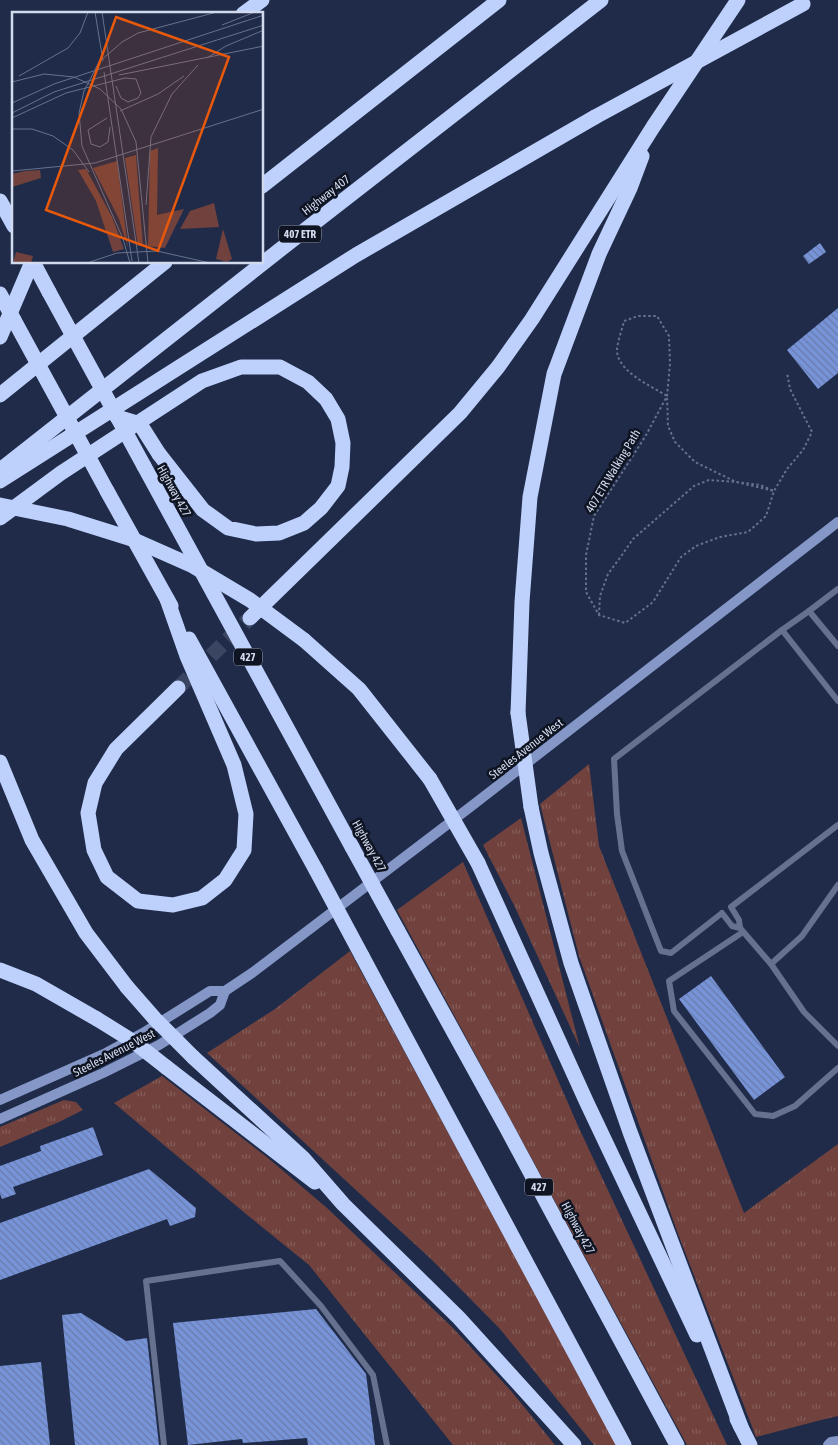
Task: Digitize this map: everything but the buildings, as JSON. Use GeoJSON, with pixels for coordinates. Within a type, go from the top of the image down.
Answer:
{"type":"FeatureCollection","features":[{"type":"Feature","properties":{"kind":"highway"},"geometry":{"type":"LineString","coordinates":[[246,12],[262,0]]}},
{"type":"Feature","properties":{"kind":"highway"},"geometry":{"type":"LineString","coordinates":[[264,184],[499,0]]}},
{"type":"Feature","properties":{"kind":"highway","name":"Highway 407"},"geometry":{"type":"LineString","coordinates":[[264,262],[601,0]]}},
{"type":"Feature","properties":{"kind":"highway"},"geometry":{"type":"LineString","coordinates":[[250,618],[460,413],[492,375],[532,319],[653,127],[738,0]]}},
{"type":"Feature","properties":{"kind":"highway"},"geometry":{"type":"LineString","coordinates":[[0,481],[356,255],[595,117],[806,2]]}},
{"type":"Feature","properties":{"kind":"highway"},"geometry":{"type":"LineString","coordinates":[[653,127],[630,188],[599,254],[554,374],[530,497],[522,602],[518,712],[531,807],[571,963],[630,1132],[741,1427]]}},
{"type":"Feature","properties":{"kind":"highway"},"geometry":{"type":"LineString","coordinates":[[0,201],[12,222]]}},
{"type":"Feature","properties":{"kind":"highway"},"geometry":{"type":"LineString","coordinates":[[0,336],[32,264]]}},
{"type":"Feature","properties":{"kind":"highway","name":"Highway 427"},"geometry":{"type":"LineString","coordinates":[[34,264],[506,1127],[677,1445]]}},
{"type":"Feature","properties":{"kind":"highway"},"geometry":{"type":"LineString","coordinates":[[0,395],[163,264]]}},
{"type":"Feature","properties":{"kind":"highway","name":"Highway 407"},"geometry":{"type":"LineString","coordinates":[[0,470],[262,264]]}},
{"type":"Feature","properties":{"kind":"highway"},"geometry":{"type":"LineString","coordinates":[[0,294],[316,870],[624,1445]]}},
{"type":"Feature","properties":{"kind":"highway"},"geometry":{"type":"LineString","coordinates":[[0,518],[62,473],[202,381],[241,367],[280,367],[308,382],[326,399],[338,419],[343,443],[342,467],[338,486],[321,508],[304,523],[278,532],[256,534],[228,528],[203,510],[159,454],[140,424],[117,417]]}},
{"type":"Feature","properties":{"kind":"highway"},"geometry":{"type":"LineString","coordinates":[[0,505],[68,519],[132,539],[201,571],[250,600],[304,640],[359,689],[430,779],[478,863],[587,1103],[750,1445]]}},
{"type":"Feature","properties":{"kind":"highway"},"geometry":{"type":"LineString","coordinates":[[167,599],[187,656],[234,765],[246,814],[244,850],[225,880],[202,898],[173,905],[138,901],[107,877],[94,850],[88,813],[95,782],[116,749],[178,688]]}},
{"type":"Feature","properties":{"kind":"highway"},"geometry":{"type":"LineString","coordinates":[[0,762],[32,840],[86,933],[127,986],[155,1019],[193,1057],[303,1158],[343,1204],[459,1318],[574,1445]]}},
{"type":"Feature","properties":{"kind":"highway"},"geometry":{"type":"LineString","coordinates":[[0,970],[36,984],[134,1042],[343,1204]]}},
{"type":"Feature","properties":{"kind":"main road","name":"Steeles Avenue West"},"geometry":{"type":"LineString","coordinates":[[0,1100],[106,1053],[143,1033],[210,991],[225,991],[260,967],[469,808],[838,522]]}},
{"type":"Feature","properties":{"kind":"main road","name":"Steeles Avenue West"},"geometry":{"type":"LineString","coordinates":[[0,1119],[94,1077],[159,1045],[220,1005],[225,991]]}},
{"type":"Feature","properties":{"kind":"main road"},"geometry":{"type":"LineString","coordinates":[[828,1445],[831,1442],[838,1441]]}},
{"type":"Feature","properties":{"kind":"lane"},"geometry":{"type":"LineString","coordinates":[[742,930],[732,926],[722,913],[671,953],[661,951],[622,851],[617,814],[614,759],[838,589]]}},
{"type":"Feature","properties":{"kind":"lane"},"geometry":{"type":"LineString","coordinates":[[809,611],[838,646]]}},
{"type":"Feature","properties":{"kind":"lane"},"geometry":{"type":"LineString","coordinates":[[782,630],[838,701]]}},
{"type":"Feature","properties":{"kind":"lane"},"geometry":{"type":"LineString","coordinates":[[838,825],[731,907],[739,920],[742,930],[771,964],[804,1012],[838,1046]]}},
{"type":"Feature","properties":{"kind":"lane"},"geometry":{"type":"LineString","coordinates":[[771,964],[802,936],[838,885]]}},
{"type":"Feature","properties":{"kind":"lane"},"geometry":{"type":"LineString","coordinates":[[742,930],[669,981],[674,1011],[755,1114],[773,1116],[795,1106],[838,1068]]}},
{"type":"Feature","properties":{"kind":"lane"},"geometry":{"type":"LineString","coordinates":[[164,1445],[146,1281],[280,1261],[320,1306],[374,1376],[387,1445]]}},
{"type":"Feature","properties":{"kind":"path","name":"407 ETR Walking Path"},"geometry":{"type":"LineString","coordinates":[[667,396],[633,376],[622,366],[617,350],[624,321],[638,316],[657,316],[669,336],[668,426],[675,442],[695,462],[736,482]]}},
{"type":"Feature","properties":{"kind":"path"},"geometry":{"type":"LineString","coordinates":[[599,615],[625,623],[653,602],[680,557],[696,546],[720,537],[748,532],[766,516],[774,491],[787,469],[804,450],[812,432],[790,389],[787,373]]}},
{"type":"Feature","properties":{"kind":"path","name":"407 ETR Walking Path"},"geometry":{"type":"LineString","coordinates":[[599,615],[586,592],[586,555],[594,516],[645,437],[667,396]]}},
{"type":"Feature","properties":{"kind":"path","name":"407 ETR Walking Path"},"geometry":{"type":"LineString","coordinates":[[599,615],[600,596],[608,574],[633,539],[694,486],[709,480],[760,484],[774,491]]}},
{"type":"Feature","properties":{"kind":"green space"},"geometry":{"type":"Polygon","coordinates":[[[589,764],[599,846],[744,1213],[838,1144],[838,1416],[756,1437],[677,1231],[579,956],[540,804],[589,764]]]}},
{"type":"Feature","properties":{"kind":"green space"},"geometry":{"type":"Polygon","coordinates":[[[521,818],[580,1048],[514,905],[483,845],[521,818]]]}},
{"type":"Feature","properties":{"kind":"green space"},"geometry":{"type":"Polygon","coordinates":[[[463,862],[578,1126],[727,1445],[687,1445],[397,910],[463,862]]]}},
{"type":"Feature","properties":{"kind":"green space"},"geometry":{"type":"Polygon","coordinates":[[[350,951],[617,1445],[594,1445],[500,1329],[432,1260],[207,1053],[275,1009],[350,951]]]}},
{"type":"Feature","properties":{"kind":"green space"},"geometry":{"type":"Polygon","coordinates":[[[162,1076],[268,1158],[327,1208],[452,1327],[512,1392],[555,1445],[453,1445],[309,1265],[114,1103],[162,1076]]]}},
{"type":"Feature","properties":{"kind":"green space"},"geometry":{"type":"Polygon","coordinates":[[[64,1100],[76,1102],[83,1110],[0,1147],[0,1127],[64,1100]]]}},
{"type":"Feature","properties":{"kind":"tunnel"},"geometry":{"type":"LineString","coordinates":[[178,688],[250,618]]}}]}
